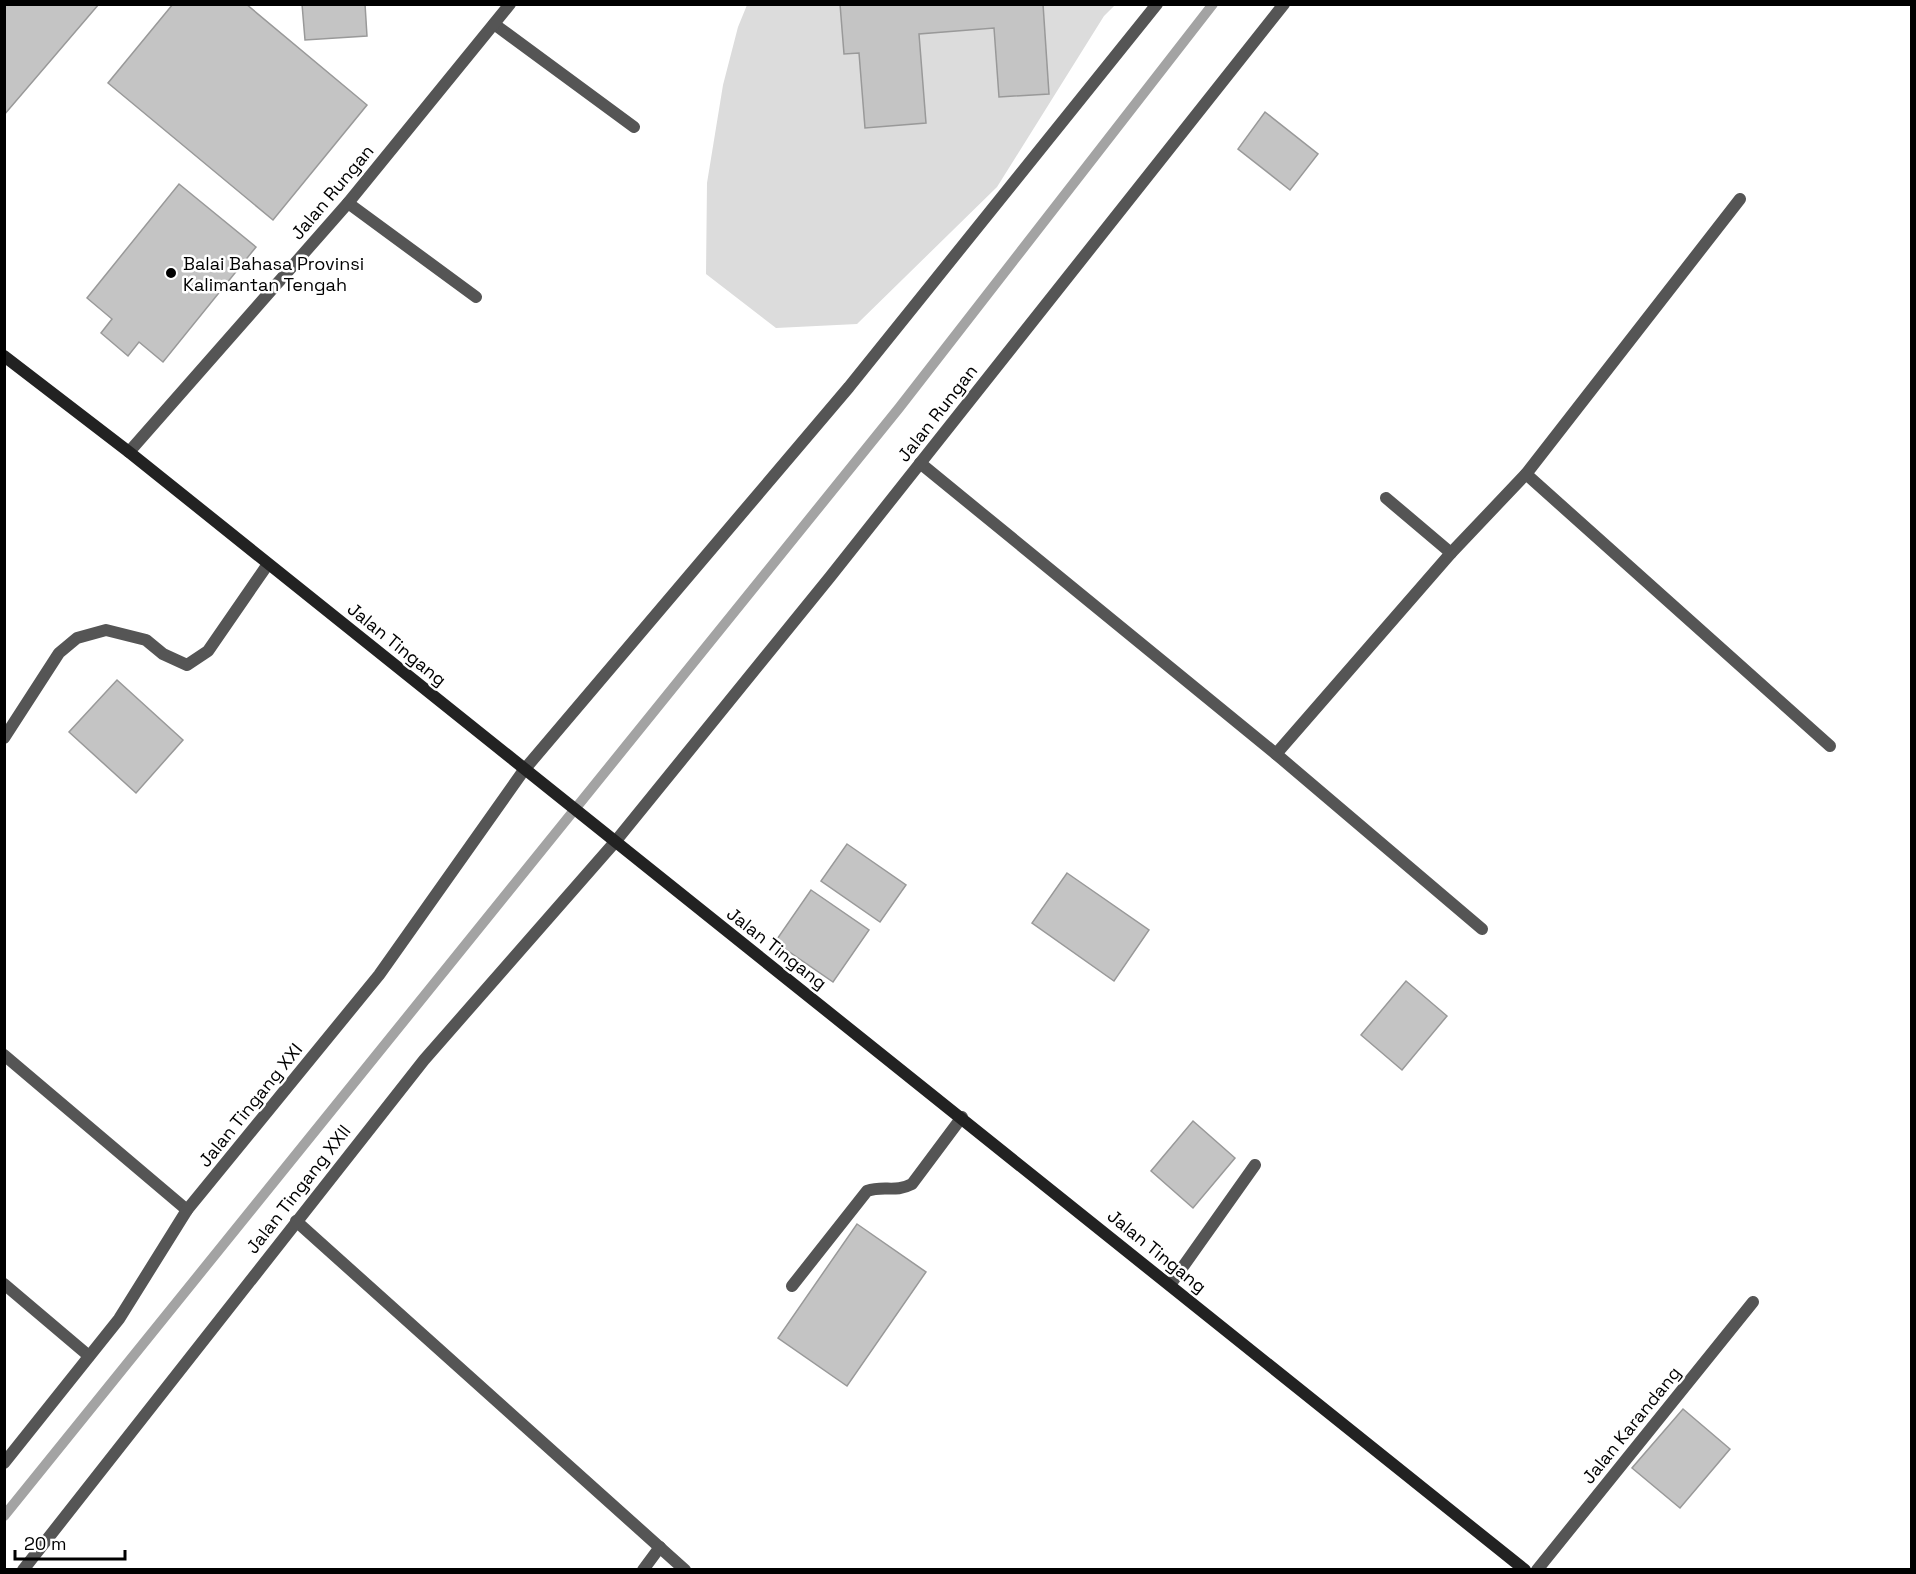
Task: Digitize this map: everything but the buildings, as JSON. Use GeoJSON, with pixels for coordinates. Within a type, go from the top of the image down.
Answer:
{"type":"FeatureCollection","features":[{"type":"Feature","properties":{"kind":"main road","name":"Jalan Tingang"},"geometry":{"type":"LineString","coordinates":[[4,356],[129,452],[1525,1569]]}},
{"type":"Feature","properties":{"kind":"street","name":"Jalan Rungan"},"geometry":{"type":"LineString","coordinates":[[129,452],[348,203],[510,4]]}},
{"type":"Feature","properties":{"kind":"street"},"geometry":{"type":"LineString","coordinates":[[524,770],[849,387],[1157,4]]}},
{"type":"Feature","properties":{"kind":"street","name":"Jalan Rungan"},"geometry":{"type":"LineString","coordinates":[[615,842],[830,577],[1284,4]]}},
{"type":"Feature","properties":{"kind":"street"},"geometry":{"type":"LineString","coordinates":[[494,24],[634,127]]}},
{"type":"Feature","properties":{"kind":"street"},"geometry":{"type":"LineString","coordinates":[[1276,754],[1451,553],[1526,474],[1740,199]]}},
{"type":"Feature","properties":{"kind":"street"},"geometry":{"type":"LineString","coordinates":[[348,203],[476,297]]}},
{"type":"Feature","properties":{"kind":"street"},"geometry":{"type":"LineString","coordinates":[[920,463],[1276,754],[1482,929]]}},
{"type":"Feature","properties":{"kind":"street"},"geometry":{"type":"LineString","coordinates":[[1526,474],[1830,746]]}},
{"type":"Feature","properties":{"kind":"street"},"geometry":{"type":"LineString","coordinates":[[1386,498],[1451,553]]}},
{"type":"Feature","properties":{"kind":"street"},"geometry":{"type":"LineString","coordinates":[[4,738],[59,653],[77,638],[106,630],[136,637],[146,640],[163,654],[187,665],[208,651],[268,564]]}},
{"type":"Feature","properties":{"kind":"street","name":"Jalan Tingang XXI"},"geometry":{"type":"LineString","coordinates":[[4,1462],[119,1319],[187,1210],[379,975],[524,770]]}},
{"type":"Feature","properties":{"kind":"street","name":"Jalan Tingang XXII"},"geometry":{"type":"LineString","coordinates":[[23,1569],[423,1060],[615,842]]}},
{"type":"Feature","properties":{"kind":"street"},"geometry":{"type":"LineString","coordinates":[[4,1055],[187,1210]]}},
{"type":"Feature","properties":{"kind":"street"},"geometry":{"type":"LineString","coordinates":[[792,1286],[867,1191],[875,1188],[902,1190],[912,1184],[962,1117]]}},
{"type":"Feature","properties":{"kind":"street"},"geometry":{"type":"LineString","coordinates":[[1170,1285],[1256,1165]]}},
{"type":"Feature","properties":{"kind":"street"},"geometry":{"type":"LineString","coordinates":[[296,1221],[685,1569]]}},
{"type":"Feature","properties":{"kind":"street"},"geometry":{"type":"LineString","coordinates":[[4,1284],[89,1356]]}},
{"type":"Feature","properties":{"kind":"street","name":"Jalan Karandang"},"geometry":{"type":"LineString","coordinates":[[1537,1569],[1753,1302]]}},
{"type":"Feature","properties":{"kind":"street"},"geometry":{"type":"LineString","coordinates":[[643,1569],[660,1547]]}},
{"type":"Feature","properties":{"kind":"shaded area"},"geometry":{"type":"Polygon","coordinates":[[[747,5],[1115,5],[1104,16],[997,187],[857,324],[776,328],[706,274],[707,183],[723,85],[738,27],[747,5]]]}},
{"type":"Feature","properties":{"kind":"waterway"},"geometry":{"type":"LineString","coordinates":[[4,1516],[899,408],[1213,4]]}},
{"type":"Feature","properties":{"kind":"place","name":"Balai Bahasa Provinsi Kalimantan Tengah"},"geometry":{"type":"Point","coordinates":[171,273]}}]}
